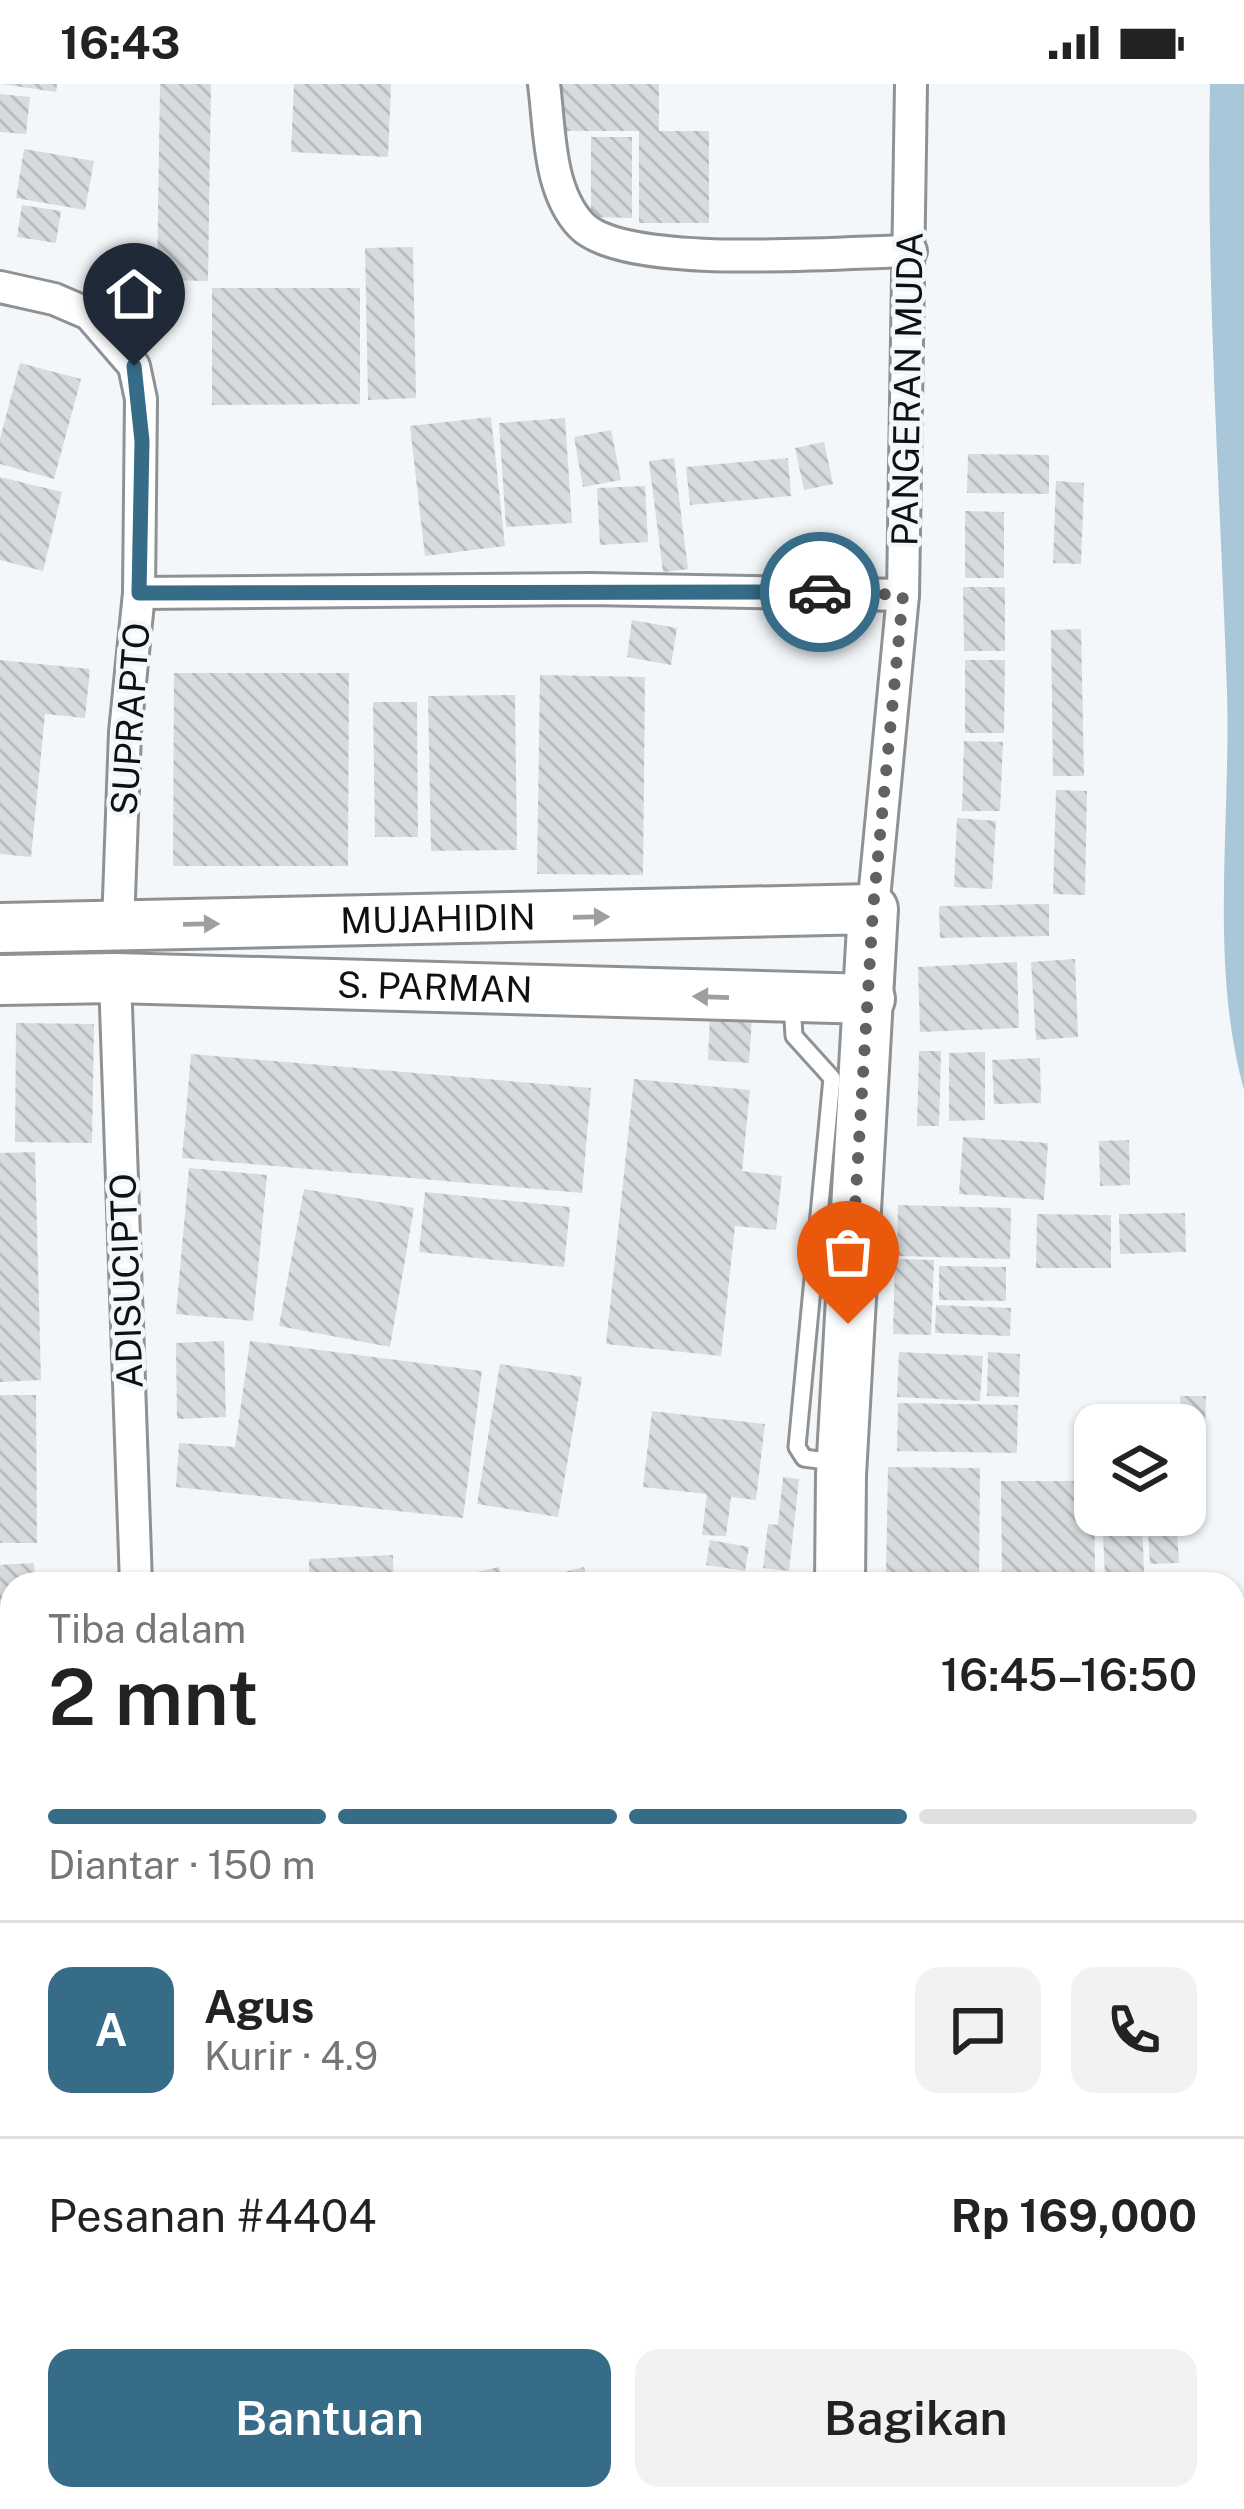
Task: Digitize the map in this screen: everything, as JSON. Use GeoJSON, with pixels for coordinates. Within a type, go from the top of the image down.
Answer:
{"type":"FeatureCollection","features":[{"type":"Feature","properties":{"kind":"main road","name":"MUJAHIDIN"},"geometry":{"type":"LineString","coordinates":[[0,928],[873,909]]}},
{"type":"Feature","properties":{"kind":"main road"},"geometry":{"type":"LineString","coordinates":[[840,1572],[873,909]]}},
{"type":"Feature","properties":{"kind":"main road","name":"S. PARMAN"},"geometry":{"type":"LineString","coordinates":[[0,980],[115,978],[870,999]]}},
{"type":"Feature","properties":{"kind":"street"},"geometry":{"type":"LineString","coordinates":[[544,84],[558,189],[583,228],[664,254],[910,251]]}},
{"type":"Feature","properties":{"kind":"street","name":"PANGERAN MUDA"},"geometry":{"type":"LineString","coordinates":[[873,909],[903,595],[910,84]]}},
{"type":"Feature","properties":{"kind":"street","name":"SUPRAPTO"},"geometry":{"type":"LineString","coordinates":[[0,287],[89,314],[116,338],[134,366],[142,441],[139,593],[125,732],[118,925]]}},
{"type":"Feature","properties":{"kind":"street"},"geometry":{"type":"LineString","coordinates":[[139,593],[590,589],[903,595]]}},
{"type":"Feature","properties":{"kind":"street","name":"ADISUCIPTO"},"geometry":{"type":"LineString","coordinates":[[115,978],[136,1572]]}},
{"type":"Feature","properties":{"kind":"lane"},"geometry":{"type":"LineString","coordinates":[[792,999],[794,1036],[832,1078],[797,1447],[805,1459],[842,1463]]}},
{"type":"Feature","properties":{"kind":"water"},"geometry":{"type":"Polygon","coordinates":[[[1210,84],[1244,84],[1244,1090],[1233,1042],[1224,943],[1227,692],[1212,312],[1210,84]]]}},
{"type":"Feature","properties":{"kind":"building"},"geometry":{"type":"Polygon","coordinates":[[[1,84],[57,84],[56,92],[1,84]]]}},
{"type":"Feature","properties":{"kind":"building"},"geometry":{"type":"Polygon","coordinates":[[[160,84],[211,84],[208,281],[157,280],[160,84]]]}},
{"type":"Feature","properties":{"kind":"building"},"geometry":{"type":"Polygon","coordinates":[[[294,84],[391,84],[388,157],[291,152],[294,84]]]}},
{"type":"Feature","properties":{"kind":"building"},"geometry":{"type":"Polygon","coordinates":[[[562,84],[659,84],[659,131],[709,131],[709,223],[639,223],[639,131],[562,131],[562,84]]]}},
{"type":"Feature","properties":{"kind":"building"},"geometry":{"type":"Polygon","coordinates":[[[0,94],[30,97],[26,134],[0,132],[0,94]]]}},
{"type":"Feature","properties":{"kind":"building"},"geometry":{"type":"Polygon","coordinates":[[[591,137],[632,137],[632,218],[591,217],[591,137]]]}},
{"type":"Feature","properties":{"kind":"building"},"geometry":{"type":"Polygon","coordinates":[[[24,149],[94,161],[85,210],[16,198],[24,149]]]}},
{"type":"Feature","properties":{"kind":"building"},"geometry":{"type":"Polygon","coordinates":[[[22,205],[61,211],[56,243],[17,237],[22,205]]]}},
{"type":"Feature","properties":{"kind":"building"},"geometry":{"type":"Polygon","coordinates":[[[413,247],[416,398],[368,400],[365,248],[413,247]]]}},
{"type":"Feature","properties":{"kind":"building"},"geometry":{"type":"Polygon","coordinates":[[[212,288],[360,288],[360,404],[212,405],[212,288]]]}},
{"type":"Feature","properties":{"kind":"building"},"geometry":{"type":"Polygon","coordinates":[[[20,363],[81,379],[54,479],[0,464],[0,439],[20,363]]]}},
{"type":"Feature","properties":{"kind":"building"},"geometry":{"type":"Polygon","coordinates":[[[491,417],[505,546],[425,556],[410,426],[491,417]]]}},
{"type":"Feature","properties":{"kind":"building"},"geometry":{"type":"Polygon","coordinates":[[[565,418],[572,523],[506,527],[499,423],[565,418]]]}},
{"type":"Feature","properties":{"kind":"building"},"geometry":{"type":"Polygon","coordinates":[[[611,430],[621,480],[583,487],[574,437],[611,430]]]}},
{"type":"Feature","properties":{"kind":"building"},"geometry":{"type":"Polygon","coordinates":[[[824,442],[833,484],[804,490],[795,448],[824,442]]]}},
{"type":"Feature","properties":{"kind":"building"},"geometry":{"type":"Polygon","coordinates":[[[968,454],[1049,455],[1049,494],[967,493],[968,454]]]}},
{"type":"Feature","properties":{"kind":"building"},"geometry":{"type":"Polygon","coordinates":[[[674,458],[688,569],[663,572],[649,461],[674,458]]]}},
{"type":"Feature","properties":{"kind":"building"},"geometry":{"type":"Polygon","coordinates":[[[788,458],[791,496],[690,505],[686,467],[788,458]]]}},
{"type":"Feature","properties":{"kind":"building"},"geometry":{"type":"Polygon","coordinates":[[[0,477],[62,492],[43,571],[0,560],[0,477]]]}},
{"type":"Feature","properties":{"kind":"building"},"geometry":{"type":"Polygon","coordinates":[[[1056,481],[1084,483],[1081,564],[1053,563],[1056,481]]]}},
{"type":"Feature","properties":{"kind":"building"},"geometry":{"type":"Polygon","coordinates":[[[645,486],[648,542],[600,545],[597,488],[645,486]]]}},
{"type":"Feature","properties":{"kind":"building"},"geometry":{"type":"Polygon","coordinates":[[[965,511],[1004,512],[1004,578],[965,578],[965,511]]]}},
{"type":"Feature","properties":{"kind":"building"},"geometry":{"type":"Polygon","coordinates":[[[963,587],[1005,587],[1005,651],[964,651],[963,587]]]}},
{"type":"Feature","properties":{"kind":"building"},"geometry":{"type":"Polygon","coordinates":[[[632,620],[677,628],[671,665],[627,657],[632,620]]]}},
{"type":"Feature","properties":{"kind":"building"},"geometry":{"type":"Polygon","coordinates":[[[1081,629],[1084,776],[1053,776],[1051,630],[1081,629]]]}},
{"type":"Feature","properties":{"kind":"building"},"geometry":{"type":"Polygon","coordinates":[[[0,660],[90,669],[85,718],[45,714],[31,857],[0,854],[0,660]]]}},
{"type":"Feature","properties":{"kind":"building"},"geometry":{"type":"Polygon","coordinates":[[[965,660],[1005,660],[1004,733],[965,733],[965,660]]]}},
{"type":"Feature","properties":{"kind":"building"},"geometry":{"type":"Polygon","coordinates":[[[174,673],[349,673],[348,866],[173,866],[174,673]]]}},
{"type":"Feature","properties":{"kind":"building"},"geometry":{"type":"Polygon","coordinates":[[[540,675],[645,677],[643,875],[537,874],[540,675]]]}},
{"type":"Feature","properties":{"kind":"building"},"geometry":{"type":"Polygon","coordinates":[[[515,695],[517,850],[431,851],[428,696],[515,695]]]}},
{"type":"Feature","properties":{"kind":"building"},"geometry":{"type":"Polygon","coordinates":[[[373,702],[417,702],[418,837],[375,837],[373,702]]]}},
{"type":"Feature","properties":{"kind":"building"},"geometry":{"type":"Polygon","coordinates":[[[964,741],[1003,742],[1000,811],[962,811],[964,741]]]}},
{"type":"Feature","properties":{"kind":"building"},"geometry":{"type":"Polygon","coordinates":[[[1056,790],[1087,791],[1085,895],[1053,894],[1056,790]]]}},
{"type":"Feature","properties":{"kind":"building"},"geometry":{"type":"Polygon","coordinates":[[[957,818],[996,821],[992,889],[954,887],[957,818]]]}},
{"type":"Feature","properties":{"kind":"building"},"geometry":{"type":"Polygon","coordinates":[[[1049,904],[1049,936],[940,938],[939,906],[1049,904]]]}},
{"type":"Feature","properties":{"kind":"building"},"geometry":{"type":"Polygon","coordinates":[[[1075,959],[1078,1037],[1036,1040],[1031,962],[1075,959]]]}},
{"type":"Feature","properties":{"kind":"building"},"geometry":{"type":"Polygon","coordinates":[[[1017,962],[1019,1028],[920,1032],[918,967],[1017,962]]]}},
{"type":"Feature","properties":{"kind":"building"},"geometry":{"type":"Polygon","coordinates":[[[710,1015],[752,1018],[749,1063],[708,1060],[710,1015]]]}},
{"type":"Feature","properties":{"kind":"building"},"geometry":{"type":"Polygon","coordinates":[[[16,1023],[94,1024],[92,1143],[15,1142],[16,1023]]]}},
{"type":"Feature","properties":{"kind":"building"},"geometry":{"type":"Polygon","coordinates":[[[919,1051],[941,1051],[939,1126],[917,1126],[919,1051]]]}},
{"type":"Feature","properties":{"kind":"building"},"geometry":{"type":"Polygon","coordinates":[[[985,1052],[985,1120],[949,1121],[949,1053],[985,1052]]]}},
{"type":"Feature","properties":{"kind":"building"},"geometry":{"type":"Polygon","coordinates":[[[191,1054],[591,1088],[582,1193],[182,1158],[191,1054]]]}},
{"type":"Feature","properties":{"kind":"building"},"geometry":{"type":"Polygon","coordinates":[[[1040,1058],[1041,1103],[994,1104],[992,1060],[1040,1058]]]}},
{"type":"Feature","properties":{"kind":"building"},"geometry":{"type":"Polygon","coordinates":[[[634,1079],[750,1090],[742,1171],[782,1176],[776,1230],[735,1226],[721,1356],[606,1344],[634,1079]]]}},
{"type":"Feature","properties":{"kind":"building"},"geometry":{"type":"Polygon","coordinates":[[[963,1137],[1048,1143],[1044,1200],[959,1194],[963,1137]]]}},
{"type":"Feature","properties":{"kind":"building"},"geometry":{"type":"Polygon","coordinates":[[[1129,1140],[1130,1185],[1100,1186],[1099,1141],[1129,1140]]]}},
{"type":"Feature","properties":{"kind":"building"},"geometry":{"type":"Polygon","coordinates":[[[35,1152],[41,1380],[0,1382],[0,1153],[35,1152]]]}},
{"type":"Feature","properties":{"kind":"building"},"geometry":{"type":"Polygon","coordinates":[[[189,1168],[267,1175],[253,1321],[176,1314],[189,1168]]]}},
{"type":"Feature","properties":{"kind":"building"},"geometry":{"type":"Polygon","coordinates":[[[304,1189],[414,1208],[390,1347],[279,1326],[304,1189]]]}},
{"type":"Feature","properties":{"kind":"building"},"geometry":{"type":"Polygon","coordinates":[[[425,1192],[570,1207],[564,1267],[419,1252],[425,1192]]]}},
{"type":"Feature","properties":{"kind":"building"},"geometry":{"type":"Polygon","coordinates":[[[898,1205],[1011,1208],[1010,1259],[897,1256],[898,1205]]]}},
{"type":"Feature","properties":{"kind":"building"},"geometry":{"type":"Polygon","coordinates":[[[1185,1213],[1186,1252],[1120,1254],[1119,1214],[1185,1213]]]}},
{"type":"Feature","properties":{"kind":"building"},"geometry":{"type":"Polygon","coordinates":[[[1037,1214],[1111,1215],[1111,1268],[1036,1268],[1037,1214]]]}},
{"type":"Feature","properties":{"kind":"building"},"geometry":{"type":"Polygon","coordinates":[[[895,1259],[934,1260],[931,1335],[893,1334],[895,1259]]]}},
{"type":"Feature","properties":{"kind":"building"},"geometry":{"type":"Polygon","coordinates":[[[939,1266],[1006,1267],[1006,1301],[939,1300],[939,1266]]]}},
{"type":"Feature","properties":{"kind":"building"},"geometry":{"type":"Polygon","coordinates":[[[936,1305],[1011,1308],[1010,1336],[935,1333],[936,1305]]]}},
{"type":"Feature","properties":{"kind":"building"},"geometry":{"type":"Polygon","coordinates":[[[224,1341],[226,1417],[177,1419],[176,1343],[224,1341]]]}},
{"type":"Feature","properties":{"kind":"building"},"geometry":{"type":"Polygon","coordinates":[[[250,1341],[482,1371],[463,1518],[176,1487],[179,1443],[235,1447],[250,1341]]]}},
{"type":"Feature","properties":{"kind":"building"},"geometry":{"type":"Polygon","coordinates":[[[899,1352],[983,1356],[980,1401],[897,1397],[899,1352]]]}},
{"type":"Feature","properties":{"kind":"building"},"geometry":{"type":"Polygon","coordinates":[[[988,1352],[1020,1354],[1019,1397],[987,1396],[988,1352]]]}},
{"type":"Feature","properties":{"kind":"building"},"geometry":{"type":"Polygon","coordinates":[[[500,1364],[582,1377],[558,1517],[477,1504],[500,1364]]]}},
{"type":"Feature","properties":{"kind":"building"},"geometry":{"type":"Polygon","coordinates":[[[0,1395],[36,1395],[37,1543],[0,1543],[0,1395]]]}},
{"type":"Feature","properties":{"kind":"building"},"geometry":{"type":"Polygon","coordinates":[[[1180,1396],[1206,1396],[1206,1404],[1181,1404],[1180,1396]]]}},
{"type":"Feature","properties":{"kind":"building"},"geometry":{"type":"Polygon","coordinates":[[[898,1403],[1018,1405],[1017,1453],[897,1451],[898,1403]]]}},
{"type":"Feature","properties":{"kind":"building"},"geometry":{"type":"Polygon","coordinates":[[[652,1411],[765,1424],[756,1500],[731,1497],[726,1536],[702,1535],[707,1494],[643,1487],[652,1411]]]}},
{"type":"Feature","properties":{"kind":"building"},"geometry":{"type":"Polygon","coordinates":[[[888,1467],[980,1468],[979,1572],[886,1572],[888,1467]]]}},
{"type":"Feature","properties":{"kind":"building"},"geometry":{"type":"Polygon","coordinates":[[[783,1477],[799,1479],[789,1571],[763,1568],[768,1524],[778,1525],[783,1477]]]}},
{"type":"Feature","properties":{"kind":"building"},"geometry":{"type":"Polygon","coordinates":[[[1001,1481],[1074,1481],[1074,1536],[1095,1536],[1095,1572],[1002,1572],[1001,1481]]]}},
{"type":"Feature","properties":{"kind":"building"},"geometry":{"type":"Polygon","coordinates":[[[1103,1536],[1143,1536],[1144,1572],[1105,1572],[1103,1536]]]}},
{"type":"Feature","properties":{"kind":"building"},"geometry":{"type":"Polygon","coordinates":[[[1148,1536],[1177,1536],[1179,1563],[1150,1564],[1148,1536]]]}},
{"type":"Feature","properties":{"kind":"building"},"geometry":{"type":"Polygon","coordinates":[[[710,1540],[749,1547],[745,1571],[706,1565],[710,1540]]]}},
{"type":"Feature","properties":{"kind":"building"},"geometry":{"type":"Polygon","coordinates":[[[393,1555],[394,1572],[309,1572],[309,1559],[393,1555]]]}},
{"type":"Feature","properties":{"kind":"building"},"geometry":{"type":"Polygon","coordinates":[[[34,1563],[34,1572],[0,1572],[0,1565],[34,1563]]]}},
{"type":"Feature","properties":{"kind":"way so far"},"geometry":{"type":"LineString","coordinates":[[820,592],[903,595],[873,909],[861,1188],[848,1324]]}},
{"type":"Feature","properties":{"kind":"route"},"geometry":{"type":"LineString","coordinates":[[134,366],[142,441],[139,593],[314,589],[820,592]]}}]}
